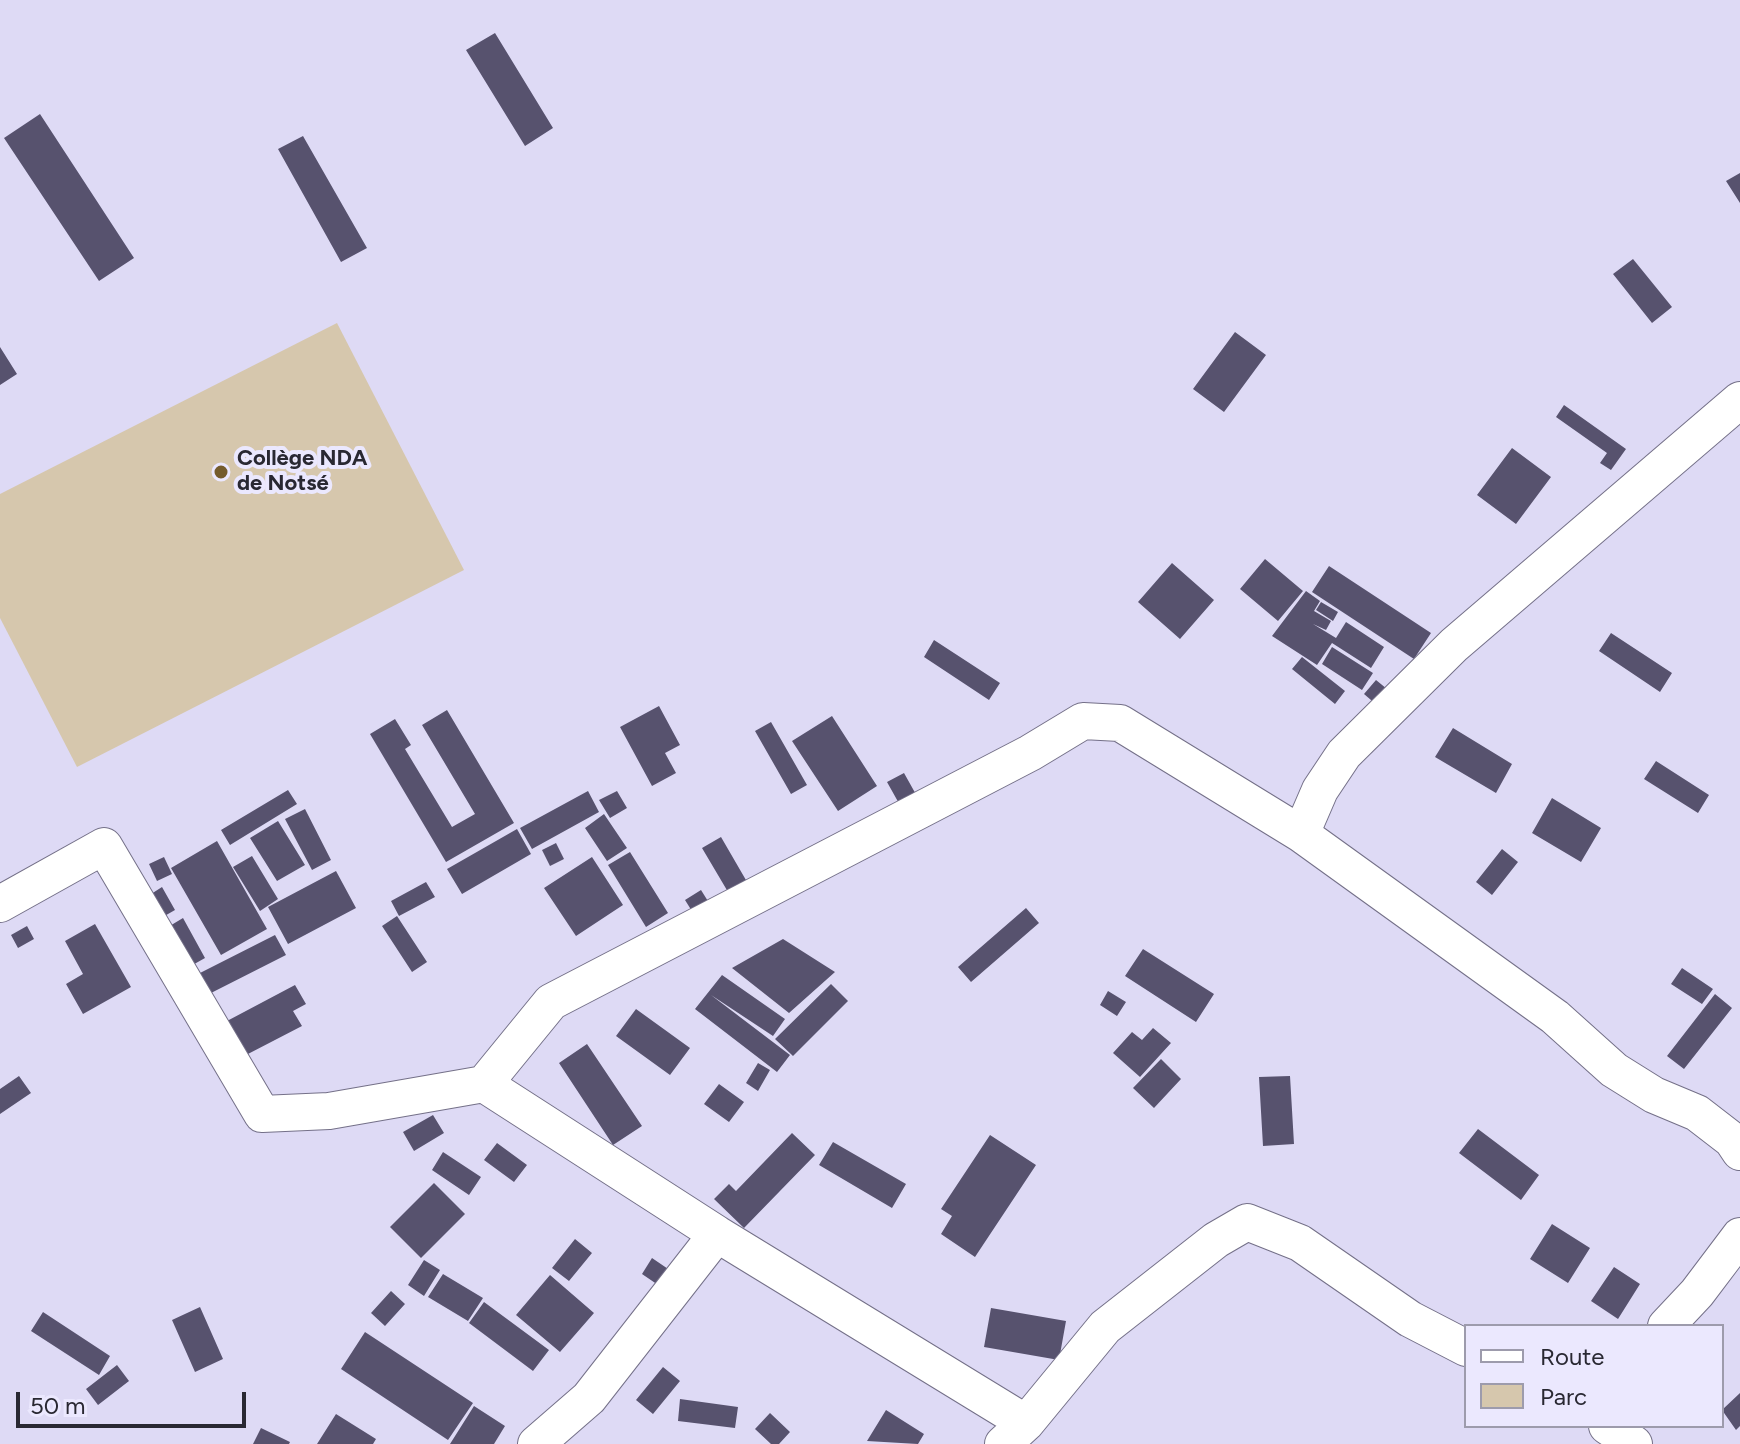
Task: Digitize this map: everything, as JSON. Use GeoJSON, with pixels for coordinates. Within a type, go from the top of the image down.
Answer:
{"type":"FeatureCollection","features":[{"type":"Feature","properties":{"kind":"street"},"geometry":{"type":"LineString","coordinates":[[1301,834],[1320,790],[1344,754],[1454,645],[1740,400]]}},
{"type":"Feature","properties":{"kind":"street"},"geometry":{"type":"LineString","coordinates":[[0,904],[104,846],[262,1114],[329,1111],[484,1084],[551,1002],[1016,761],[1083,721],[1120,723],[1301,834],[1555,1017],[1614,1070],[1654,1095],[1697,1113],[1732,1140],[1740,1152]]}},
{"type":"Feature","properties":{"kind":"street"},"geometry":{"type":"LineString","coordinates":[[484,1084],[717,1234],[1015,1433],[1105,1327],[1216,1240],[1247,1222],[1300,1243],[1410,1319],[1464,1347]]}},
{"type":"Feature","properties":{"kind":"street"},"geometry":{"type":"LineString","coordinates":[[536,1444],[589,1398],[717,1234]]}},
{"type":"Feature","properties":{"kind":"street"},"geometry":{"type":"LineString","coordinates":[[1668,1324],[1697,1293],[1740,1236]]}},
{"type":"Feature","properties":{"kind":"street"},"geometry":{"type":"LineString","coordinates":[[1610,1428],[1634,1444]]}},
{"type":"Feature","properties":{"kind":"green space"},"geometry":{"type":"Polygon","coordinates":[[[337,323],[464,570],[77,767],[0,618],[0,494],[337,323]]]}},
{"type":"Feature","properties":{"kind":"building"},"geometry":{"type":"Polygon","coordinates":[[[495,33],[553,128],[525,146],[466,50],[495,33]]]}},
{"type":"Feature","properties":{"kind":"building"},"geometry":{"type":"Polygon","coordinates":[[[40,114],[134,258],[99,281],[4,138],[40,114]]]}},
{"type":"Feature","properties":{"kind":"building"},"geometry":{"type":"Polygon","coordinates":[[[303,136],[367,248],[341,262],[278,149],[303,136]]]}},
{"type":"Feature","properties":{"kind":"building"},"geometry":{"type":"Polygon","coordinates":[[[1740,173],[1740,203],[1726,181],[1740,173]]]}},
{"type":"Feature","properties":{"kind":"building"},"geometry":{"type":"Polygon","coordinates":[[[1633,259],[1672,307],[1652,323],[1613,274],[1633,259]]]}},
{"type":"Feature","properties":{"kind":"building"},"geometry":{"type":"Polygon","coordinates":[[[1235,332],[1266,355],[1224,412],[1193,389],[1235,332]]]}},
{"type":"Feature","properties":{"kind":"building"},"geometry":{"type":"Polygon","coordinates":[[[0,347],[17,374],[0,385],[0,347]]]}},
{"type":"Feature","properties":{"kind":"building"},"geometry":{"type":"Polygon","coordinates":[[[1564,405],[1626,449],[1611,470],[1600,463],[1607,453],[1556,417],[1564,405]]]}},
{"type":"Feature","properties":{"kind":"building"},"geometry":{"type":"Polygon","coordinates":[[[1512,448],[1551,477],[1516,524],[1477,495],[1512,448]]]}},
{"type":"Feature","properties":{"kind":"building"},"geometry":{"type":"Polygon","coordinates":[[[1265,559],[1303,591],[1278,621],[1240,589],[1265,559]]]}},
{"type":"Feature","properties":{"kind":"building"},"geometry":{"type":"Polygon","coordinates":[[[1172,563],[1214,600],[1180,639],[1138,602],[1172,563]]]}},
{"type":"Feature","properties":{"kind":"building"},"geometry":{"type":"Polygon","coordinates":[[[1329,566],[1431,633],[1414,659],[1312,592],[1329,566]]]}},
{"type":"Feature","properties":{"kind":"building"},"geometry":{"type":"Polygon","coordinates":[[[1306,591],[1320,601],[1314,611],[1331,621],[1326,630],[1313,624],[1336,638],[1346,622],[1384,647],[1371,668],[1332,643],[1317,665],[1272,636],[1306,591]]]}},
{"type":"Feature","properties":{"kind":"building"},"geometry":{"type":"Polygon","coordinates":[[[1321,602],[1338,612],[1333,621],[1316,610],[1321,602]]]}},
{"type":"Feature","properties":{"kind":"building"},"geometry":{"type":"Polygon","coordinates":[[[1611,633],[1672,673],[1660,692],[1599,651],[1611,633]]]}},
{"type":"Feature","properties":{"kind":"building"},"geometry":{"type":"Polygon","coordinates":[[[934,640],[1000,683],[989,700],[924,657],[934,640]]]}},
{"type":"Feature","properties":{"kind":"building"},"geometry":{"type":"Polygon","coordinates":[[[1332,647],[1373,673],[1362,690],[1322,664],[1332,647]]]}},
{"type":"Feature","properties":{"kind":"building"},"geometry":{"type":"Polygon","coordinates":[[[1302,657],[1345,691],[1335,704],[1292,669],[1302,657]]]}},
{"type":"Feature","properties":{"kind":"building"},"geometry":{"type":"Polygon","coordinates":[[[1376,680],[1398,698],[1385,712],[1364,694],[1376,680]]]}},
{"type":"Feature","properties":{"kind":"building"},"geometry":{"type":"Polygon","coordinates":[[[659,706],[680,745],[665,753],[676,773],[652,786],[620,727],[659,706]]]}},
{"type":"Feature","properties":{"kind":"building"},"geometry":{"type":"Polygon","coordinates":[[[447,710],[514,823],[446,862],[370,734],[395,719],[411,745],[405,749],[452,827],[475,814],[422,725],[447,710]]]}},
{"type":"Feature","properties":{"kind":"building"},"geometry":{"type":"Polygon","coordinates":[[[832,716],[877,786],[838,811],[792,741],[832,716]]]}},
{"type":"Feature","properties":{"kind":"building"},"geometry":{"type":"Polygon","coordinates":[[[771,722],[807,785],[791,794],[755,731],[771,722]]]}},
{"type":"Feature","properties":{"kind":"building"},"geometry":{"type":"Polygon","coordinates":[[[1453,728],[1512,764],[1496,793],[1435,757],[1453,728]]]}},
{"type":"Feature","properties":{"kind":"building"},"geometry":{"type":"Polygon","coordinates":[[[1656,761],[1709,795],[1698,813],[1644,779],[1656,761]]]}},
{"type":"Feature","properties":{"kind":"building"},"geometry":{"type":"Polygon","coordinates":[[[904,773],[918,798],[901,807],[887,782],[904,773]]]}},
{"type":"Feature","properties":{"kind":"building"},"geometry":{"type":"Polygon","coordinates":[[[288,790],[297,804],[230,845],[221,830],[288,790]]]}},
{"type":"Feature","properties":{"kind":"building"},"geometry":{"type":"Polygon","coordinates":[[[588,791],[599,812],[532,849],[520,828],[588,791]]]}},
{"type":"Feature","properties":{"kind":"building"},"geometry":{"type":"Polygon","coordinates":[[[617,791],[627,808],[610,818],[599,800],[617,791]]]}},
{"type":"Feature","properties":{"kind":"building"},"geometry":{"type":"Polygon","coordinates":[[[1552,798],[1601,828],[1581,862],[1532,833],[1552,798]]]}},
{"type":"Feature","properties":{"kind":"building"},"geometry":{"type":"Polygon","coordinates":[[[305,809],[331,860],[312,870],[285,819],[305,809]]]}},
{"type":"Feature","properties":{"kind":"building"},"geometry":{"type":"Polygon","coordinates":[[[604,814],[627,848],[607,861],[585,828],[604,814]]]}},
{"type":"Feature","properties":{"kind":"building"},"geometry":{"type":"Polygon","coordinates":[[[278,821],[305,865],[277,881],[250,838],[278,821]]]}},
{"type":"Feature","properties":{"kind":"building"},"geometry":{"type":"Polygon","coordinates":[[[517,829],[531,854],[462,894],[447,869],[517,829]]]}},
{"type":"Feature","properties":{"kind":"building"},"geometry":{"type":"Polygon","coordinates":[[[721,837],[750,887],[731,897],[702,848],[721,837]]]}},
{"type":"Feature","properties":{"kind":"building"},"geometry":{"type":"Polygon","coordinates":[[[217,841],[267,929],[221,955],[171,868],[217,841]]]}},
{"type":"Feature","properties":{"kind":"building"},"geometry":{"type":"Polygon","coordinates":[[[556,843],[564,859],[550,866],[542,850],[556,843]]]}},
{"type":"Feature","properties":{"kind":"building"},"geometry":{"type":"Polygon","coordinates":[[[1502,849],[1518,862],[1492,895],[1476,882],[1502,849]]]}},
{"type":"Feature","properties":{"kind":"building"},"geometry":{"type":"Polygon","coordinates":[[[630,852],[668,913],[646,927],[608,865],[630,852]]]}},
{"type":"Feature","properties":{"kind":"building"},"geometry":{"type":"Polygon","coordinates":[[[252,856],[278,899],[260,911],[233,867],[252,856]]]}},
{"type":"Feature","properties":{"kind":"building"},"geometry":{"type":"Polygon","coordinates":[[[164,857],[172,874],[157,881],[149,864],[164,857]]]}},
{"type":"Feature","properties":{"kind":"building"},"geometry":{"type":"Polygon","coordinates":[[[592,857],[623,905],[576,936],[544,888],[592,857]]]}},
{"type":"Feature","properties":{"kind":"building"},"geometry":{"type":"Polygon","coordinates":[[[336,871],[356,908],[288,944],[268,907],[336,871]]]}},
{"type":"Feature","properties":{"kind":"building"},"geometry":{"type":"Polygon","coordinates":[[[426,882],[435,897],[399,916],[391,901],[426,882]]]}},
{"type":"Feature","properties":{"kind":"building"},"geometry":{"type":"Polygon","coordinates":[[[162,887],[175,910],[161,918],[148,896],[162,887]]]}},
{"type":"Feature","properties":{"kind":"building"},"geometry":{"type":"Polygon","coordinates":[[[701,890],[716,914],[700,924],[685,900],[701,890]]]}},
{"type":"Feature","properties":{"kind":"building"},"geometry":{"type":"Polygon","coordinates":[[[1026,908],[1039,923],[971,982],[958,967],[1026,908]]]}},
{"type":"Feature","properties":{"kind":"building"},"geometry":{"type":"Polygon","coordinates":[[[397,916],[427,962],[412,972],[382,926],[397,916]]]}},
{"type":"Feature","properties":{"kind":"building"},"geometry":{"type":"Polygon","coordinates":[[[183,918],[205,958],[189,967],[168,927],[183,918]]]}},
{"type":"Feature","properties":{"kind":"building"},"geometry":{"type":"Polygon","coordinates":[[[95,924],[131,987],[83,1014],[66,984],[83,974],[65,941],[95,924]]]}},
{"type":"Feature","properties":{"kind":"building"},"geometry":{"type":"Polygon","coordinates":[[[27,926],[34,939],[18,948],[11,935],[27,926]]]}},
{"type":"Feature","properties":{"kind":"building"},"geometry":{"type":"Polygon","coordinates":[[[275,935],[286,955],[211,993],[200,973],[275,935]]]}},
{"type":"Feature","properties":{"kind":"building"},"geometry":{"type":"Polygon","coordinates":[[[783,939],[835,972],[789,1013],[732,968],[783,939]]]}},
{"type":"Feature","properties":{"kind":"building"},"geometry":{"type":"Polygon","coordinates":[[[1143,949],[1214,994],[1196,1022],[1125,976],[1143,949]]]}},
{"type":"Feature","properties":{"kind":"building"},"geometry":{"type":"Polygon","coordinates":[[[1682,968],[1713,989],[1702,1004],[1671,984],[1682,968]]]}},
{"type":"Feature","properties":{"kind":"building"},"geometry":{"type":"Polygon","coordinates":[[[722,975],[785,1019],[773,1036],[711,995],[790,1055],[777,1072],[695,1009],[722,975]]]}},
{"type":"Feature","properties":{"kind":"building"},"geometry":{"type":"Polygon","coordinates":[[[831,984],[848,1001],[793,1056],[775,1039],[831,984]]]}},
{"type":"Feature","properties":{"kind":"building"},"geometry":{"type":"Polygon","coordinates":[[[295,985],[306,1004],[293,1011],[302,1026],[246,1055],[227,1021],[295,985]]]}},
{"type":"Feature","properties":{"kind":"building"},"geometry":{"type":"Polygon","coordinates":[[[1108,991],[1126,1002],[1117,1016],[1100,1005],[1108,991]]]}},
{"type":"Feature","properties":{"kind":"building"},"geometry":{"type":"Polygon","coordinates":[[[1715,994],[1732,1008],[1684,1069],[1667,1056],[1715,994]]]}},
{"type":"Feature","properties":{"kind":"building"},"geometry":{"type":"Polygon","coordinates":[[[636,1009],[690,1048],[670,1075],[616,1036],[636,1009]]]}},
{"type":"Feature","properties":{"kind":"building"},"geometry":{"type":"Polygon","coordinates":[[[1153,1028],[1171,1043],[1140,1077],[1113,1053],[1132,1032],[1142,1040],[1153,1028]]]}},
{"type":"Feature","properties":{"kind":"building"},"geometry":{"type":"Polygon","coordinates":[[[587,1044],[642,1126],[613,1145],[559,1063],[587,1044]]]}},
{"type":"Feature","properties":{"kind":"building"},"geometry":{"type":"Polygon","coordinates":[[[1161,1059],[1181,1079],[1154,1108],[1133,1088],[1161,1059]]]}},
{"type":"Feature","properties":{"kind":"building"},"geometry":{"type":"Polygon","coordinates":[[[758,1063],[770,1070],[758,1091],[746,1083],[758,1063]]]}},
{"type":"Feature","properties":{"kind":"building"},"geometry":{"type":"Polygon","coordinates":[[[19,1076],[31,1093],[0,1114],[0,1089],[19,1076]]]}},
{"type":"Feature","properties":{"kind":"building"},"geometry":{"type":"Polygon","coordinates":[[[1290,1076],[1294,1144],[1263,1146],[1259,1077],[1290,1076]]]}},
{"type":"Feature","properties":{"kind":"building"},"geometry":{"type":"Polygon","coordinates":[[[719,1084],[744,1102],[729,1122],[704,1104],[719,1084]]]}},
{"type":"Feature","properties":{"kind":"building"},"geometry":{"type":"Polygon","coordinates":[[[433,1115],[444,1133],[414,1151],[403,1132],[433,1115]]]}},
{"type":"Feature","properties":{"kind":"building"},"geometry":{"type":"Polygon","coordinates":[[[1478,1129],[1539,1175],[1521,1200],[1459,1153],[1478,1129]]]}},
{"type":"Feature","properties":{"kind":"building"},"geometry":{"type":"Polygon","coordinates":[[[792,1133],[815,1155],[744,1228],[714,1199],[729,1184],[736,1191],[792,1133]]]}},
{"type":"Feature","properties":{"kind":"building"},"geometry":{"type":"Polygon","coordinates":[[[990,1135],[1036,1165],[975,1257],[941,1234],[952,1216],[941,1209],[990,1135]]]}},
{"type":"Feature","properties":{"kind":"building"},"geometry":{"type":"Polygon","coordinates":[[[833,1142],[906,1184],[892,1208],[819,1165],[833,1142]]]}},
{"type":"Feature","properties":{"kind":"building"},"geometry":{"type":"Polygon","coordinates":[[[497,1143],[527,1165],[514,1182],[484,1160],[497,1143]]]}},
{"type":"Feature","properties":{"kind":"building"},"geometry":{"type":"Polygon","coordinates":[[[443,1152],[481,1177],[469,1195],[432,1170],[443,1152]]]}},
{"type":"Feature","properties":{"kind":"building"},"geometry":{"type":"Polygon","coordinates":[[[434,1183],[465,1214],[421,1258],[390,1227],[434,1183]]]}},
{"type":"Feature","properties":{"kind":"building"},"geometry":{"type":"Polygon","coordinates":[[[1552,1224],[1590,1248],[1568,1283],[1530,1259],[1552,1224]]]}},
{"type":"Feature","properties":{"kind":"building"},"geometry":{"type":"Polygon","coordinates":[[[575,1239],[592,1253],[569,1281],[552,1268],[575,1239]]]}},
{"type":"Feature","properties":{"kind":"building"},"geometry":{"type":"Polygon","coordinates":[[[652,1258],[674,1273],[664,1289],[642,1274],[652,1258]]]}},
{"type":"Feature","properties":{"kind":"building"},"geometry":{"type":"Polygon","coordinates":[[[424,1260],[440,1270],[424,1296],[408,1285],[424,1260]]]}},
{"type":"Feature","properties":{"kind":"building"},"geometry":{"type":"Polygon","coordinates":[[[1614,1267],[1640,1284],[1618,1319],[1591,1301],[1614,1267]]]}},
{"type":"Feature","properties":{"kind":"building"},"geometry":{"type":"Polygon","coordinates":[[[443,1274],[483,1298],[468,1321],[428,1297],[443,1274]]]}},
{"type":"Feature","properties":{"kind":"building"},"geometry":{"type":"Polygon","coordinates":[[[550,1275],[594,1313],[560,1352],[516,1315],[550,1275]]]}},
{"type":"Feature","properties":{"kind":"building"},"geometry":{"type":"Polygon","coordinates":[[[391,1291],[405,1304],[385,1326],[371,1313],[391,1291]]]}},
{"type":"Feature","properties":{"kind":"building"},"geometry":{"type":"Polygon","coordinates":[[[484,1302],[549,1350],[533,1371],[469,1323],[484,1302]]]}},
{"type":"Feature","properties":{"kind":"building"},"geometry":{"type":"Polygon","coordinates":[[[200,1307],[223,1359],[195,1372],[172,1320],[200,1307]]]}},
{"type":"Feature","properties":{"kind":"building"},"geometry":{"type":"Polygon","coordinates":[[[991,1308],[1066,1321],[1059,1360],[984,1347],[991,1308]]]}},
{"type":"Feature","properties":{"kind":"building"},"geometry":{"type":"Polygon","coordinates":[[[43,1312],[110,1356],[99,1375],[31,1331],[43,1312]]]}},
{"type":"Feature","properties":{"kind":"building"},"geometry":{"type":"Polygon","coordinates":[[[365,1332],[473,1403],[448,1440],[341,1369],[365,1332]]]}},
{"type":"Feature","properties":{"kind":"building"},"geometry":{"type":"Polygon","coordinates":[[[117,1365],[129,1381],[98,1405],[86,1389],[117,1365]]]}},
{"type":"Feature","properties":{"kind":"building"},"geometry":{"type":"Polygon","coordinates":[[[663,1367],[680,1381],[653,1414],[636,1400],[663,1367]]]}},
{"type":"Feature","properties":{"kind":"building"},"geometry":{"type":"Polygon","coordinates":[[[1740,1393],[1740,1426],[1736,1430],[1724,1413],[1724,1408],[1740,1393]]]}},
{"type":"Feature","properties":{"kind":"building"},"geometry":{"type":"Polygon","coordinates":[[[680,1399],[738,1407],[735,1428],[678,1421],[680,1399]]]}},
{"type":"Feature","properties":{"kind":"building"},"geometry":{"type":"Polygon","coordinates":[[[474,1406],[505,1426],[494,1444],[450,1444],[474,1406]]]}},
{"type":"Feature","properties":{"kind":"building"},"geometry":{"type":"Polygon","coordinates":[[[886,1410],[924,1434],[918,1444],[867,1441],[886,1410]]]}},
{"type":"Feature","properties":{"kind":"building"},"geometry":{"type":"Polygon","coordinates":[[[770,1413],[790,1432],[779,1444],[771,1444],[755,1429],[770,1413]]]}},
{"type":"Feature","properties":{"kind":"building"},"geometry":{"type":"Polygon","coordinates":[[[336,1414],[376,1439],[373,1444],[317,1444],[336,1414]]]}},
{"type":"Feature","properties":{"kind":"building"},"geometry":{"type":"Polygon","coordinates":[[[261,1428],[290,1442],[289,1444],[253,1444],[261,1428]]]}},
{"type":"Feature","properties":{"kind":"place","name":"Collège NDA de Notsé"},"geometry":{"type":"Point","coordinates":[221,472]}}]}
